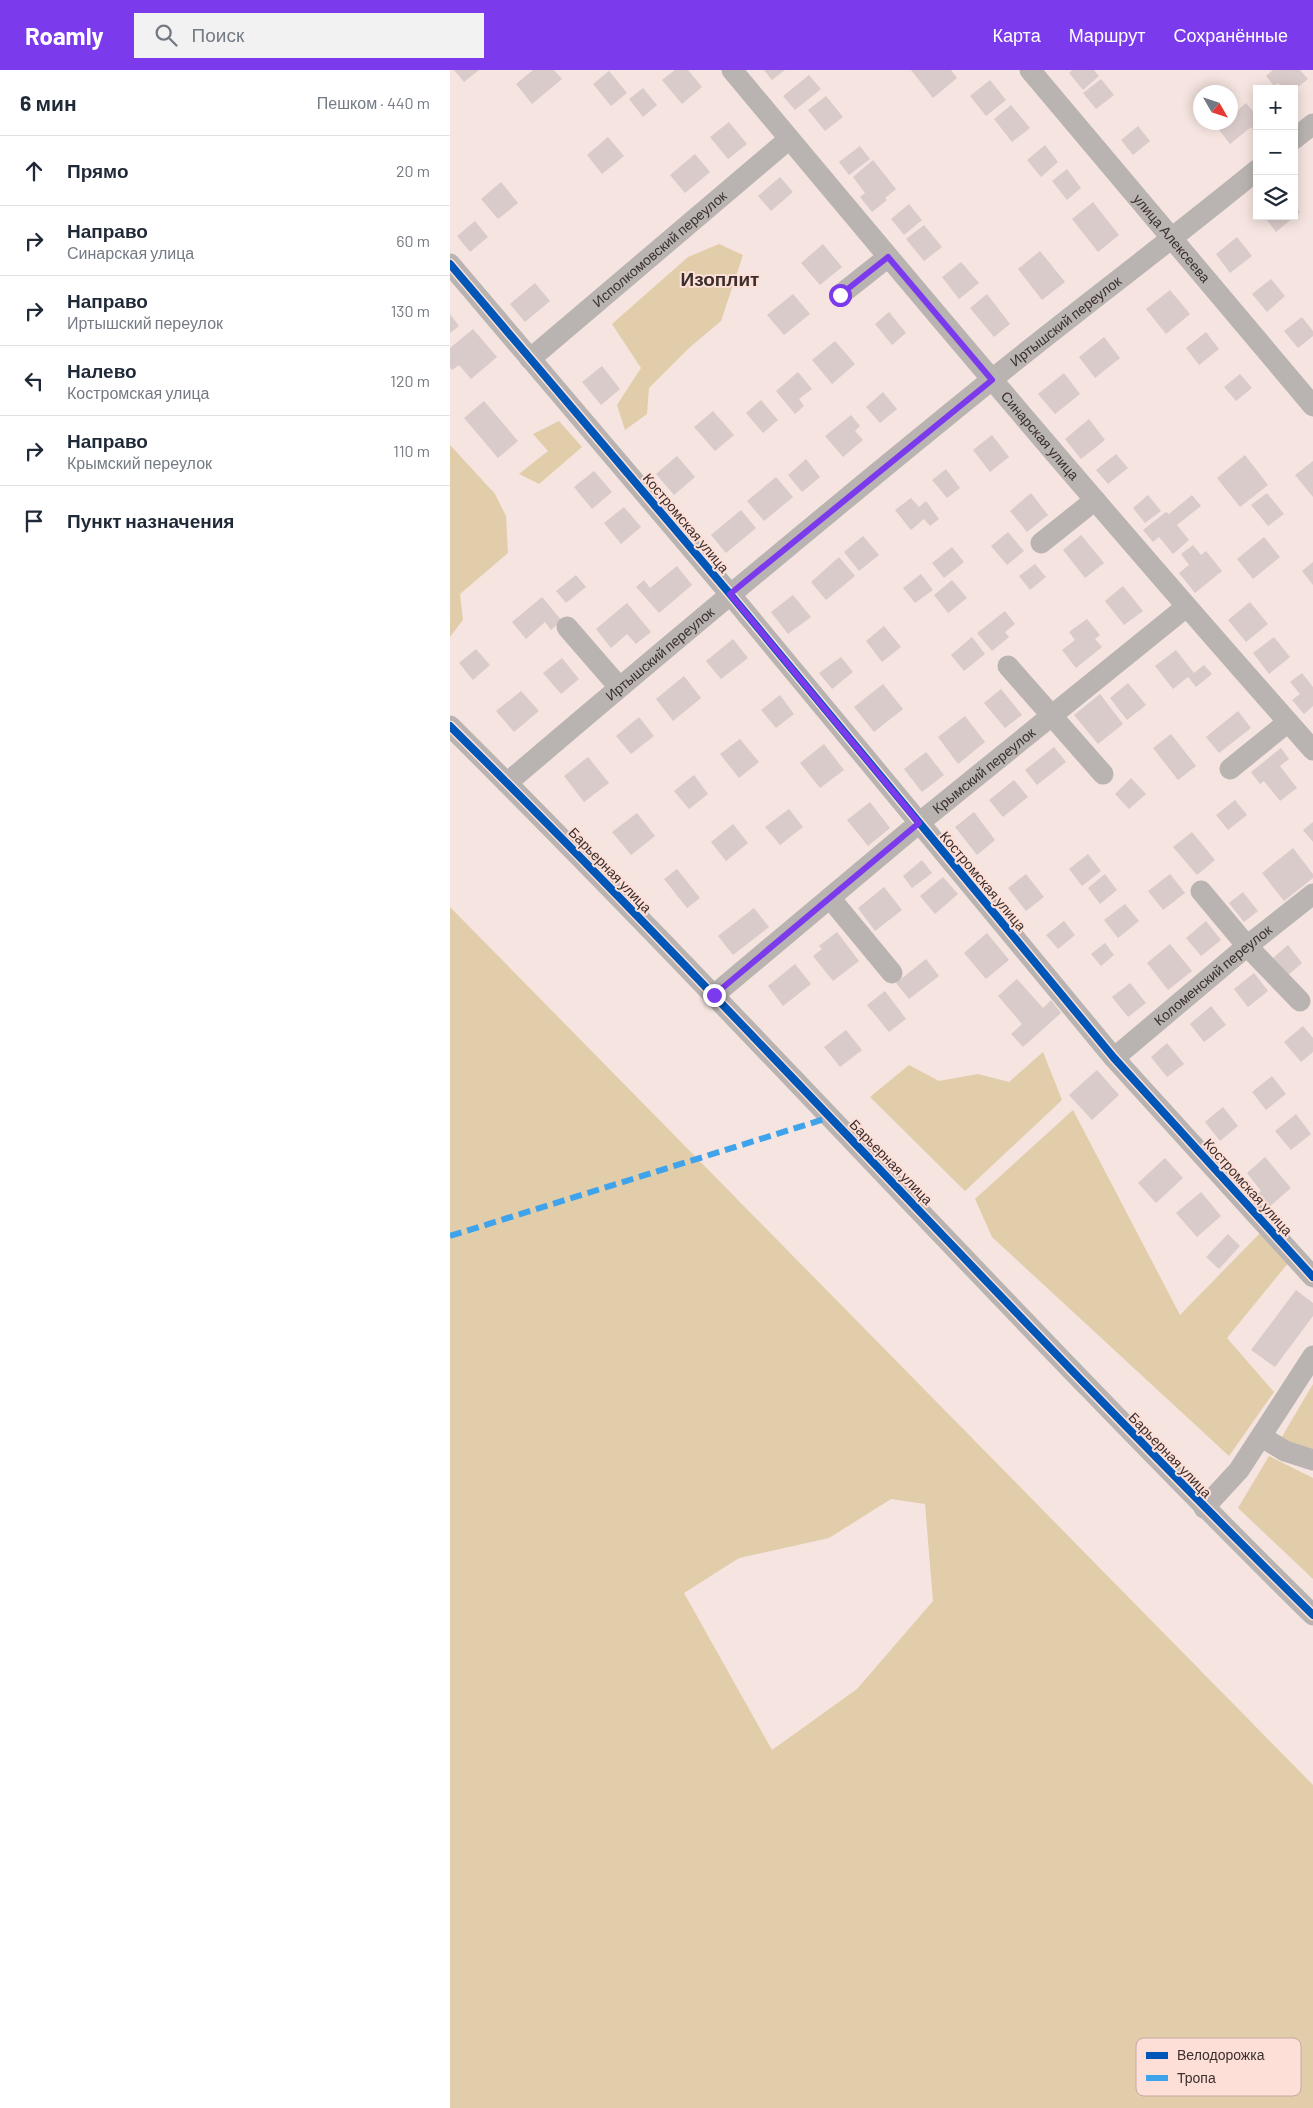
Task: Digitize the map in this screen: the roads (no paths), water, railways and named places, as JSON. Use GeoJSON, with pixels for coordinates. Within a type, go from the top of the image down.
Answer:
{"type":"FeatureCollection","features":[{"type":"Feature","properties":{"kind":"street","name":"Синарская улица"},"geometry":{"type":"LineString","coordinates":[[732,70],[992,380],[1186,607],[1313,750]]}},
{"type":"Feature","properties":{"kind":"street","name":"улица Алексеева"},"geometry":{"type":"LineString","coordinates":[[1030,70],[1171,240],[1313,406]]}},
{"type":"Feature","properties":{"kind":"street"},"geometry":{"type":"LineString","coordinates":[[1298,136],[1313,124]]}},
{"type":"Feature","properties":{"kind":"street","name":"Исполкомовский переулок"},"geometry":{"type":"LineString","coordinates":[[530,359],[789,139]]}},
{"type":"Feature","properties":{"kind":"street","name":"Иртышский переулок"},"geometry":{"type":"LineString","coordinates":[[507,783],[730,594],[992,380],[1253,173]]}},
{"type":"Feature","properties":{"kind":"street"},"geometry":{"type":"LineString","coordinates":[[840,295],[888,257]]}},
{"type":"Feature","properties":{"kind":"street","name":"Костромская улица"},"geometry":{"type":"LineString","coordinates":[[450,264],[730,594],[1114,1058],[1313,1277]]}},
{"type":"Feature","properties":{"kind":"street"},"geometry":{"type":"LineString","coordinates":[[1041,543],[1095,500]]}},
{"type":"Feature","properties":{"kind":"street","name":"Крымский переулок"},"geometry":{"type":"LineString","coordinates":[[714,995],[919,823],[1053,717],[1186,607]]}},
{"type":"Feature","properties":{"kind":"street"},"geometry":{"type":"LineString","coordinates":[[567,627],[619,687]]}},
{"type":"Feature","properties":{"kind":"street"},"geometry":{"type":"LineString","coordinates":[[1008,666],[1103,774]]}},
{"type":"Feature","properties":{"kind":"street"},"geometry":{"type":"LineString","coordinates":[[1230,769],[1288,722]]}},
{"type":"Feature","properties":{"kind":"street","name":"Барьерная улица"},"geometry":{"type":"LineString","coordinates":[[450,726],[714,995],[1204,1508],[1313,1615]]}},
{"type":"Feature","properties":{"kind":"street"},"geometry":{"type":"LineString","coordinates":[[1201,891],[1247,946],[1300,1001]]}},
{"type":"Feature","properties":{"kind":"street","name":"Коломенский переулок"},"geometry":{"type":"LineString","coordinates":[[1114,1058],[1247,946],[1313,894]]}},
{"type":"Feature","properties":{"kind":"street"},"geometry":{"type":"LineString","coordinates":[[830,898],[892,973]]}},
{"type":"Feature","properties":{"kind":"street"},"geometry":{"type":"LineString","coordinates":[[1204,1508],[1239,1470],[1313,1356]]}},
{"type":"Feature","properties":{"kind":"street"},"geometry":{"type":"LineString","coordinates":[[1262,1437],[1285,1451],[1313,1460]]}},
{"type":"Feature","properties":{"kind":"district","name":"Изоплит"},"geometry":{"type":"Point","coordinates":[720,279]}}]}
